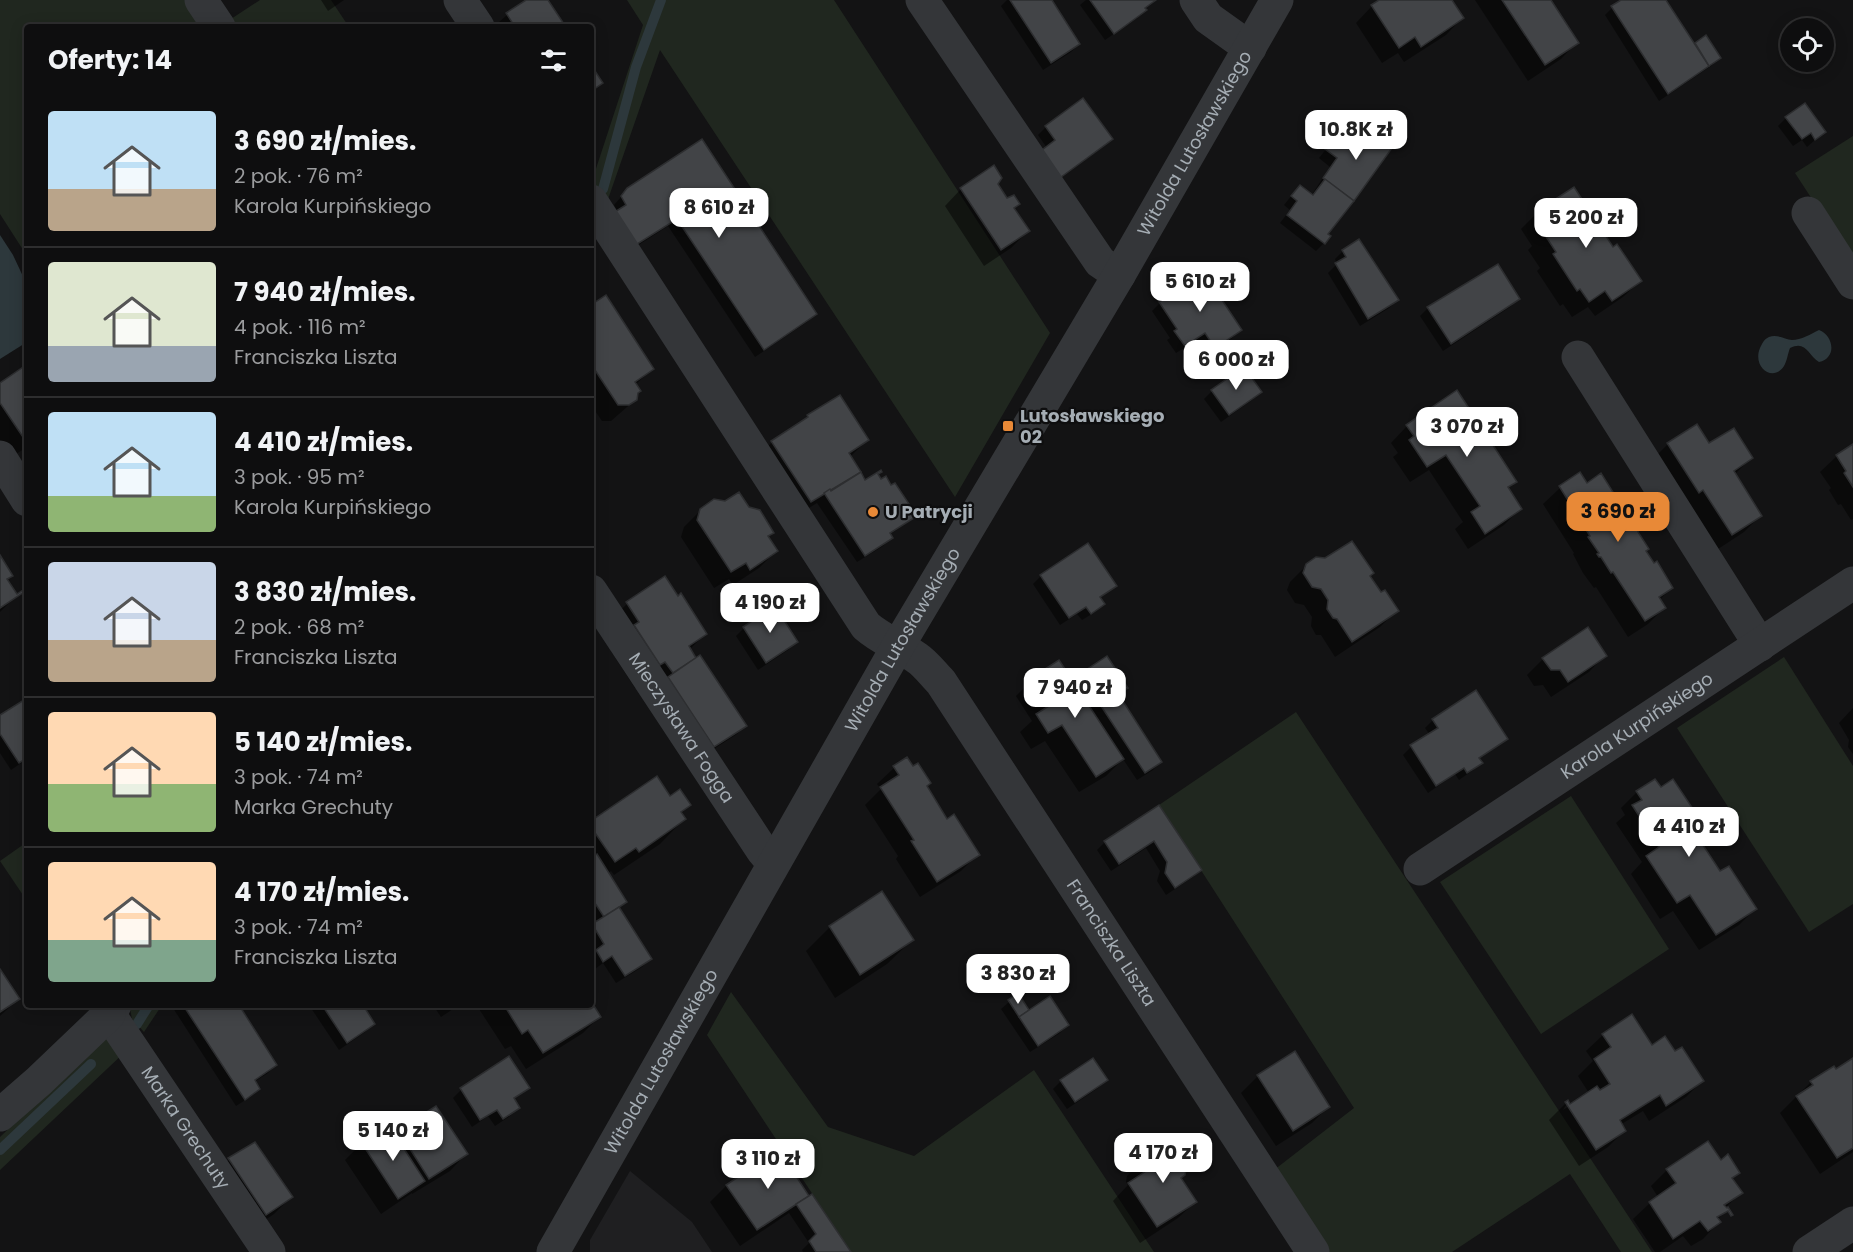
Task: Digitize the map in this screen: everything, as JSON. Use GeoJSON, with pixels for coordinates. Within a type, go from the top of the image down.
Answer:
{"type":"FeatureCollection","features":[{"type":"Feature","properties":{"kind":"street"},"geometry":{"type":"LineString","coordinates":[[201,0],[217,24]]}},
{"type":"Feature","properties":{"kind":"street"},"geometry":{"type":"LineString","coordinates":[[460,0],[476,24]]}},
{"type":"Feature","properties":{"kind":"street"},"geometry":{"type":"LineString","coordinates":[[922,0],[1100,262],[1119,275]]}},
{"type":"Feature","properties":{"kind":"street"},"geometry":{"type":"LineString","coordinates":[[1196,0],[1208,18],[1250,48]]}},
{"type":"Feature","properties":{"kind":"street","name":"Witolda Lutosławskiego"},"geometry":{"type":"LineString","coordinates":[[553,1252],[898,646],[1119,275],[1277,0]]}},
{"type":"Feature","properties":{"kind":"street","name":"Franciszka Liszta"},"geometry":{"type":"LineString","coordinates":[[594,206],[866,626],[879,638],[898,646],[918,659],[941,682],[1313,1252]]}},
{"type":"Feature","properties":{"kind":"street"},"geometry":{"type":"LineString","coordinates":[[1808,213],[1853,283]]}},
{"type":"Feature","properties":{"kind":"street"},"geometry":{"type":"LineString","coordinates":[[1578,357],[1760,645]]}},
{"type":"Feature","properties":{"kind":"street"},"geometry":{"type":"LineString","coordinates":[[0,457],[24,495]]}},
{"type":"Feature","properties":{"kind":"street","name":"Karola Kurpińskiego"},"geometry":{"type":"LineString","coordinates":[[1420,869],[1853,583]]}},
{"type":"Feature","properties":{"kind":"street","name":"Mieczysława Fogga"},"geometry":{"type":"LineString","coordinates":[[594,596],[762,850],[773,863]]}},
{"type":"Feature","properties":{"kind":"street"},"geometry":{"type":"LineString","coordinates":[[0,1115],[39,1081],[112,1010]]}},
{"type":"Feature","properties":{"kind":"street","name":"Marka Grechuty"},"geometry":{"type":"LineString","coordinates":[[112,1010],[269,1252]]}},
{"type":"Feature","properties":{"kind":"street"},"geometry":{"type":"LineString","coordinates":[[1809,1252],[1853,1223]]}},
{"type":"Feature","properties":{"kind":"shaded area"},"geometry":{"type":"Polygon","coordinates":[[[0,0],[188,0],[204,24],[24,24],[24,251],[0,214],[0,0]]]}},
{"type":"Feature","properties":{"kind":"shaded area"},"geometry":{"type":"Polygon","coordinates":[[[260,0],[331,0],[347,24],[234,24],[231,19],[260,0]]]}},
{"type":"Feature","properties":{"kind":"shaded area"},"geometry":{"type":"Polygon","coordinates":[[[627,0],[834,0],[1050,333],[955,497],[660,50],[606,205],[594,188],[594,175],[643,25],[627,0]]]}},
{"type":"Feature","properties":{"kind":"shaded area"},"geometry":{"type":"Polygon","coordinates":[[[1853,136],[1853,262],[1795,173],[1853,136]]]}},
{"type":"Feature","properties":{"kind":"shaded area"},"geometry":{"type":"Polygon","coordinates":[[[0,235],[24,279],[24,344],[0,359],[0,235]]]}},
{"type":"Feature","properties":{"kind":"shaded area"},"geometry":{"type":"Polygon","coordinates":[[[1819,330],[1828,337],[1831,347],[1831,352],[1825,360],[1819,362],[1803,347],[1795,346],[1790,348],[1785,364],[1779,371],[1769,373],[1761,367],[1758,355],[1767,338],[1775,336],[1795,340],[1819,330]]]}},
{"type":"Feature","properties":{"kind":"shaded area"},"geometry":{"type":"Polygon","coordinates":[[[1784,657],[1853,766],[1853,904],[1809,932],[1677,728],[1784,657]]]}},
{"type":"Feature","properties":{"kind":"shaded area"},"geometry":{"type":"Polygon","coordinates":[[[1296,712],[1652,1252],[1621,1252],[1570,1174],[1452,1252],[1329,1252],[1274,1170],[1354,1108],[1159,805],[1296,712]]]}},
{"type":"Feature","properties":{"kind":"shaded area"},"geometry":{"type":"Polygon","coordinates":[[[1571,796],[1669,949],[1541,1034],[1440,882],[1571,796]]]}},
{"type":"Feature","properties":{"kind":"shaded area"},"geometry":{"type":"Polygon","coordinates":[[[24,844],[24,897],[0,861],[24,844]]]}},
{"type":"Feature","properties":{"kind":"shaded area"},"geometry":{"type":"Polygon","coordinates":[[[731,992],[828,1127],[914,1156],[1034,1070],[1154,1252],[851,1252],[707,1035],[731,992]]]}},
{"type":"Feature","properties":{"kind":"shaded area"},"geometry":{"type":"Polygon","coordinates":[[[130,1008],[160,1008],[144,1032],[132,1019],[130,1008]]]}},
{"type":"Feature","properties":{"kind":"shaded area"},"geometry":{"type":"Polygon","coordinates":[[[109,1030],[126,1051],[0,1170],[0,1137],[109,1030]]]}},
{"type":"Feature","properties":{"kind":"shaded area"},"geometry":{"type":"Polygon","coordinates":[[[630,1171],[692,1222],[712,1252],[590,1252],[590,1240],[630,1171]]]}},
{"type":"Feature","properties":{"kind":"building"},"geometry":{"type":"Polygon","coordinates":[[[526,0],[548,0],[564,24],[513,24],[506,13],[526,0]]]}},
{"type":"Feature","properties":{"kind":"building"},"geometry":{"type":"Polygon","coordinates":[[[1010,0],[1052,0],[1080,44],[1051,63],[1010,0]]]}},
{"type":"Feature","properties":{"kind":"building"},"geometry":{"type":"Polygon","coordinates":[[[1090,0],[1156,0],[1145,8],[1147,10],[1114,34],[1090,0]]]}},
{"type":"Feature","properties":{"kind":"building"},"geometry":{"type":"Polygon","coordinates":[[[1379,0],[1452,0],[1464,18],[1421,47],[1415,37],[1399,48],[1371,5],[1379,0]]]}},
{"type":"Feature","properties":{"kind":"building"},"geometry":{"type":"Polygon","coordinates":[[[1502,0],[1551,0],[1579,43],[1545,65],[1502,0]]]}},
{"type":"Feature","properties":{"kind":"building"},"geometry":{"type":"Polygon","coordinates":[[[1621,0],[1666,0],[1709,66],[1668,94],[1611,6],[1621,0]]]}},
{"type":"Feature","properties":{"kind":"building"},"geometry":{"type":"Polygon","coordinates":[[[1706,35],[1721,58],[1709,66],[1695,43],[1706,35]]]}},
{"type":"Feature","properties":{"kind":"building"},"geometry":{"type":"Polygon","coordinates":[[[594,70],[603,83],[594,89],[594,70]]]}},
{"type":"Feature","properties":{"kind":"building"},"geometry":{"type":"Polygon","coordinates":[[[1083,98],[1113,139],[1057,180],[1038,153],[1055,140],[1045,126],[1083,98]]]}},
{"type":"Feature","properties":{"kind":"building"},"geometry":{"type":"Polygon","coordinates":[[[1805,103],[1826,132],[1815,140],[1811,133],[1802,139],[1785,117],[1805,103]]]}},
{"type":"Feature","properties":{"kind":"building"},"geometry":{"type":"Polygon","coordinates":[[[1362,125],[1392,148],[1354,201],[1323,178],[1337,158],[1325,149],[1335,136],[1347,144],[1362,125]]]}},
{"type":"Feature","properties":{"kind":"building"},"geometry":{"type":"Polygon","coordinates":[[[702,139],[817,314],[764,350],[677,219],[634,246],[613,213],[626,205],[621,196],[627,188],[702,139]]]}},
{"type":"Feature","properties":{"kind":"building"},"geometry":{"type":"Polygon","coordinates":[[[994,165],[1002,178],[998,184],[1007,198],[1014,195],[1020,204],[1014,208],[1030,231],[1001,250],[960,188],[994,165]]]}},
{"type":"Feature","properties":{"kind":"building"},"geometry":{"type":"Polygon","coordinates":[[[1325,179],[1354,201],[1328,234],[1331,236],[1325,244],[1287,215],[1297,201],[1291,196],[1300,185],[1313,195],[1325,179]]]}},
{"type":"Feature","properties":{"kind":"building"},"geometry":{"type":"Polygon","coordinates":[[[1574,187],[1613,247],[1617,244],[1642,281],[1612,301],[1605,291],[1589,302],[1580,289],[1577,291],[1553,254],[1556,252],[1543,232],[1548,229],[1537,211],[1574,187]]]}},
{"type":"Feature","properties":{"kind":"building"},"geometry":{"type":"Polygon","coordinates":[[[1359,239],[1399,300],[1368,319],[1335,263],[1346,257],[1342,250],[1359,239]]]}},
{"type":"Feature","properties":{"kind":"building"},"geometry":{"type":"Polygon","coordinates":[[[1498,264],[1520,299],[1451,344],[1427,307],[1498,264]]]}},
{"type":"Feature","properties":{"kind":"building"},"geometry":{"type":"Polygon","coordinates":[[[1204,273],[1242,330],[1215,348],[1205,333],[1185,346],[1174,331],[1177,329],[1159,302],[1204,273]]]}},
{"type":"Feature","properties":{"kind":"building"},"geometry":{"type":"Polygon","coordinates":[[[606,295],[654,369],[635,382],[641,391],[638,393],[637,400],[629,405],[618,405],[594,369],[594,303],[606,295]]]}},
{"type":"Feature","properties":{"kind":"building"},"geometry":{"type":"Polygon","coordinates":[[[24,366],[24,439],[0,403],[0,383],[24,366]]]}},
{"type":"Feature","properties":{"kind":"building"},"geometry":{"type":"Polygon","coordinates":[[[1244,367],[1262,392],[1229,415],[1211,390],[1244,367]]]}},
{"type":"Feature","properties":{"kind":"building"},"geometry":{"type":"Polygon","coordinates":[[[1457,390],[1517,482],[1508,487],[1522,509],[1485,534],[1471,512],[1480,506],[1446,455],[1427,467],[1409,440],[1414,436],[1406,425],[1457,390]]]}},
{"type":"Feature","properties":{"kind":"building"},"geometry":{"type":"Polygon","coordinates":[[[840,395],[869,440],[849,453],[861,472],[811,502],[771,441],[840,395]]]}},
{"type":"Feature","properties":{"kind":"building"},"geometry":{"type":"Polygon","coordinates":[[[1697,424],[1709,443],[1734,428],[1753,458],[1734,471],[1762,516],[1732,535],[1703,490],[1699,493],[1667,443],[1697,424]]]}},
{"type":"Feature","properties":{"kind":"building"},"geometry":{"type":"Polygon","coordinates":[[[1853,444],[1853,487],[1836,455],[1853,444]]]}},
{"type":"Feature","properties":{"kind":"building"},"geometry":{"type":"Polygon","coordinates":[[[881,470],[882,472],[878,474],[881,479],[886,476],[891,485],[895,483],[917,516],[890,533],[893,538],[865,556],[824,493],[861,472],[865,480],[881,470]]]}},
{"type":"Feature","properties":{"kind":"building"},"geometry":{"type":"Polygon","coordinates":[[[1580,472],[1587,483],[1601,473],[1618,500],[1615,501],[1623,514],[1626,512],[1639,529],[1638,532],[1649,549],[1646,551],[1654,563],[1657,561],[1673,588],[1659,597],[1666,608],[1645,621],[1613,572],[1611,573],[1597,554],[1599,553],[1588,537],[1590,536],[1559,486],[1580,472]]]}},
{"type":"Feature","properties":{"kind":"building"},"geometry":{"type":"Polygon","coordinates":[[[739,492],[749,507],[760,510],[774,533],[768,536],[778,551],[750,570],[746,563],[731,572],[697,520],[700,509],[714,499],[725,501],[739,492]]]}},
{"type":"Feature","properties":{"kind":"building"},"geometry":{"type":"Polygon","coordinates":[[[1352,541],[1374,573],[1370,576],[1381,592],[1385,590],[1399,611],[1352,642],[1337,619],[1333,618],[1327,609],[1328,600],[1321,589],[1312,587],[1303,573],[1306,564],[1316,557],[1325,558],[1352,541]]]}},
{"type":"Feature","properties":{"kind":"building"},"geometry":{"type":"Polygon","coordinates":[[[1088,543],[1117,586],[1100,597],[1105,604],[1091,614],[1086,607],[1069,618],[1040,575],[1088,543]]]}},
{"type":"Feature","properties":{"kind":"building"},"geometry":{"type":"Polygon","coordinates":[[[0,555],[13,576],[7,579],[17,594],[23,590],[24,592],[0,608],[0,555]]]}},
{"type":"Feature","properties":{"kind":"building"},"geometry":{"type":"Polygon","coordinates":[[[665,576],[678,596],[681,593],[707,634],[689,646],[696,658],[673,673],[665,662],[660,665],[634,625],[639,622],[626,602],[665,576]]]}},
{"type":"Feature","properties":{"kind":"building"},"geometry":{"type":"Polygon","coordinates":[[[775,606],[798,642],[766,663],[743,627],[775,606]]]}},
{"type":"Feature","properties":{"kind":"building"},"geometry":{"type":"Polygon","coordinates":[[[1588,627],[1607,656],[1568,682],[1560,670],[1551,670],[1542,658],[1588,627]]]}},
{"type":"Feature","properties":{"kind":"building"},"geometry":{"type":"Polygon","coordinates":[[[700,655],[747,726],[714,747],[668,677],[700,655]]]}},
{"type":"Feature","properties":{"kind":"building"},"geometry":{"type":"Polygon","coordinates":[[[1107,656],[1128,688],[1101,706],[1080,674],[1107,656]]]}},
{"type":"Feature","properties":{"kind":"building"},"geometry":{"type":"Polygon","coordinates":[[[1059,660],[1124,759],[1096,777],[1062,725],[1048,733],[1036,714],[1049,706],[1031,678],[1059,660]]]}},
{"type":"Feature","properties":{"kind":"building"},"geometry":{"type":"Polygon","coordinates":[[[1476,690],[1508,739],[1479,758],[1483,763],[1467,773],[1464,768],[1436,786],[1410,745],[1438,728],[1432,719],[1476,690]]]}},
{"type":"Feature","properties":{"kind":"building"},"geometry":{"type":"Polygon","coordinates":[[[1119,695],[1162,762],[1145,773],[1101,706],[1119,695]]]}},
{"type":"Feature","properties":{"kind":"building"},"geometry":{"type":"Polygon","coordinates":[[[24,700],[24,760],[19,763],[0,734],[0,715],[24,700]]]}},
{"type":"Feature","properties":{"kind":"building"},"geometry":{"type":"Polygon","coordinates":[[[907,757],[913,766],[918,763],[931,783],[927,786],[947,819],[954,814],[980,855],[937,882],[911,841],[914,840],[880,787],[899,775],[893,766],[907,757]]]}},
{"type":"Feature","properties":{"kind":"building"},"geometry":{"type":"Polygon","coordinates":[[[657,776],[670,796],[680,789],[691,805],[681,812],[686,819],[639,852],[636,848],[615,862],[594,831],[594,819],[657,776]]]}},
{"type":"Feature","properties":{"kind":"building"},"geometry":{"type":"Polygon","coordinates":[[[1655,779],[1661,787],[1673,779],[1703,824],[1693,830],[1720,871],[1729,866],[1757,909],[1716,935],[1690,895],[1677,903],[1646,856],[1659,847],[1632,805],[1642,800],[1636,791],[1655,779]]]}},
{"type":"Feature","properties":{"kind":"building"},"geometry":{"type":"Polygon","coordinates":[[[1159,805],[1202,870],[1175,888],[1165,873],[1167,862],[1154,841],[1119,864],[1104,841],[1159,805]]]}},
{"type":"Feature","properties":{"kind":"building"},"geometry":{"type":"Polygon","coordinates":[[[597,854],[627,902],[604,917],[594,902],[594,856],[597,854]]]}},
{"type":"Feature","properties":{"kind":"building"},"geometry":{"type":"Polygon","coordinates":[[[882,891],[914,940],[860,975],[829,926],[882,891]]]}},
{"type":"Feature","properties":{"kind":"building"},"geometry":{"type":"Polygon","coordinates":[[[619,907],[652,959],[625,976],[612,956],[603,962],[596,950],[604,944],[594,927],[594,923],[619,907]]]}},
{"type":"Feature","properties":{"kind":"building"},"geometry":{"type":"Polygon","coordinates":[[[0,969],[20,999],[0,1012],[0,969]]]}},
{"type":"Feature","properties":{"kind":"building"},"geometry":{"type":"Polygon","coordinates":[[[1018,993],[1029,1010],[1019,1017],[1008,1000],[1018,993]]]}},
{"type":"Feature","properties":{"kind":"building"},"geometry":{"type":"Polygon","coordinates":[[[1050,996],[1069,1025],[1038,1046],[1019,1017],[1050,996]]]}},
{"type":"Feature","properties":{"kind":"building"},"geometry":{"type":"Polygon","coordinates":[[[594,1006],[601,1017],[543,1053],[528,1030],[522,1034],[506,1008],[594,1008],[594,1006]]]}},
{"type":"Feature","properties":{"kind":"building"},"geometry":{"type":"Polygon","coordinates":[[[185,1008],[241,1008],[277,1065],[255,1080],[260,1089],[245,1100],[185,1008]]]}},
{"type":"Feature","properties":{"kind":"building"},"geometry":{"type":"Polygon","coordinates":[[[324,1008],[365,1008],[375,1024],[347,1043],[324,1008]]]}},
{"type":"Feature","properties":{"kind":"building"},"geometry":{"type":"Polygon","coordinates":[[[1632,1014],[1652,1045],[1665,1036],[1675,1051],[1682,1047],[1704,1081],[1666,1106],[1660,1095],[1620,1120],[1626,1131],[1596,1150],[1565,1102],[1568,1100],[1570,1104],[1597,1086],[1600,1090],[1610,1084],[1594,1059],[1611,1047],[1602,1034],[1632,1014]]]}},
{"type":"Feature","properties":{"kind":"building"},"geometry":{"type":"Polygon","coordinates":[[[1295,1051],[1330,1107],[1293,1131],[1257,1075],[1295,1051]]]}},
{"type":"Feature","properties":{"kind":"building"},"geometry":{"type":"Polygon","coordinates":[[[509,1056],[530,1088],[514,1098],[520,1108],[503,1119],[497,1110],[480,1120],[460,1088],[509,1056]]]}},
{"type":"Feature","properties":{"kind":"building"},"geometry":{"type":"Polygon","coordinates":[[[1093,1058],[1108,1080],[1075,1102],[1060,1080],[1093,1058]]]}},
{"type":"Feature","properties":{"kind":"building"},"geometry":{"type":"Polygon","coordinates":[[[1853,1058],[1853,1148],[1837,1158],[1796,1096],[1813,1085],[1810,1081],[1834,1066],[1836,1069],[1853,1058]]]}},
{"type":"Feature","properties":{"kind":"building"},"geometry":{"type":"Polygon","coordinates":[[[436,1106],[468,1154],[429,1179],[398,1130],[436,1106]]]}},
{"type":"Feature","properties":{"kind":"building"},"geometry":{"type":"Polygon","coordinates":[[[388,1124],[425,1181],[398,1199],[361,1142],[388,1124]]]}},
{"type":"Feature","properties":{"kind":"building"},"geometry":{"type":"Polygon","coordinates":[[[1170,1139],[1187,1165],[1185,1175],[1181,1178],[1197,1202],[1157,1227],[1128,1183],[1146,1171],[1141,1165],[1143,1157],[1170,1139]]]}},
{"type":"Feature","properties":{"kind":"building"},"geometry":{"type":"Polygon","coordinates":[[[1708,1141],[1721,1160],[1728,1154],[1740,1173],[1732,1178],[1743,1193],[1724,1205],[1733,1215],[1731,1216],[1728,1211],[1717,1217],[1721,1222],[1708,1231],[1700,1221],[1673,1239],[1649,1202],[1676,1183],[1666,1169],[1708,1141]]]}},
{"type":"Feature","properties":{"kind":"building"},"geometry":{"type":"Polygon","coordinates":[[[255,1142],[293,1197],[266,1215],[228,1158],[255,1142]]]}},
{"type":"Feature","properties":{"kind":"building"},"geometry":{"type":"Polygon","coordinates":[[[779,1150],[809,1196],[757,1230],[726,1185],[779,1150]]]}},
{"type":"Feature","properties":{"kind":"building"},"geometry":{"type":"Polygon","coordinates":[[[812,1194],[851,1252],[816,1252],[809,1241],[816,1234],[796,1204],[812,1194]]]}},
{"type":"Feature","properties":{"kind":"waterway"},"geometry":{"type":"LineString","coordinates":[[603,189],[636,67],[661,0]]}},
{"type":"Feature","properties":{"kind":"waterway"},"geometry":{"type":"LineString","coordinates":[[137,1024],[147,1008]]}},
{"type":"Feature","properties":{"kind":"waterway"},"geometry":{"type":"LineString","coordinates":[[0,1150],[91,1064]]}},
{"type":"Feature","properties":{"kind":"place","name":"Lutosławskiego 02"},"geometry":{"type":"Point","coordinates":[1008,426]}},
{"type":"Feature","properties":{"kind":"place","name":"U Patrycji"},"geometry":{"type":"Point","coordinates":[873,512]}}]}
